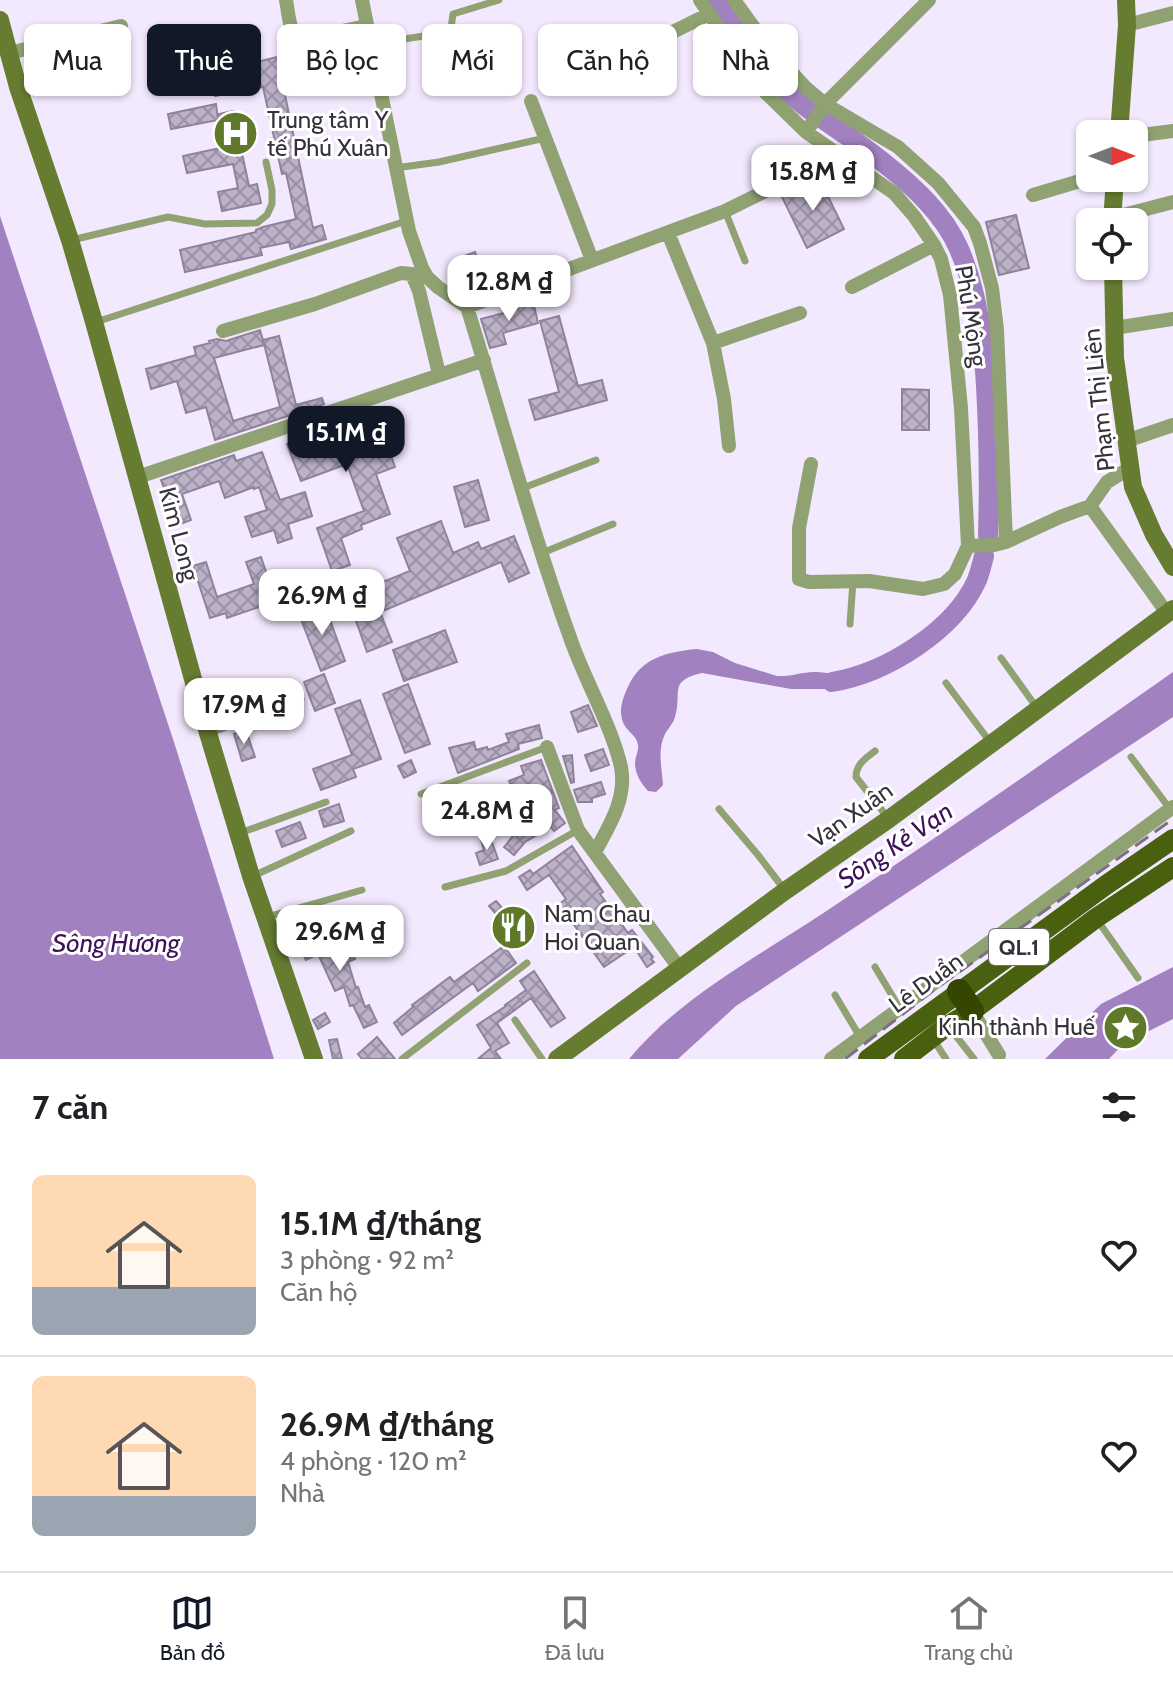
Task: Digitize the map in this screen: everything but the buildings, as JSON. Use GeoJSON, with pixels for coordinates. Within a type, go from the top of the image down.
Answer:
{"type":"FeatureCollection","features":[{"type":"Feature","properties":{"kind":"main road","name":"Lê Duẩn"},"geometry":{"type":"LineString","coordinates":[[904,1059],[939,1032],[965,1001],[1106,885],[1173,839]]}},
{"type":"Feature","properties":{"kind":"main road","name":"Lê Duẩn"},"geometry":{"type":"LineString","coordinates":[[868,1059],[965,1001],[1173,867]]}},
{"type":"Feature","properties":{"kind":"street"},"geometry":{"type":"LineString","coordinates":[[286,0],[290,24]]}},
{"type":"Feature","properties":{"kind":"street"},"geometry":{"type":"LineString","coordinates":[[362,0],[366,24]]}},
{"type":"Feature","properties":{"kind":"street","name":"Phú Mộng"},"geometry":{"type":"LineString","coordinates":[[700,0],[755,82],[841,157],[894,193],[934,245],[945,270],[953,314],[968,546]]}},
{"type":"Feature","properties":{"kind":"street"},"geometry":{"type":"LineString","coordinates":[[734,0],[768,47],[823,107],[898,147],[938,183],[974,227],[992,288],[997,329],[1006,542]]}},
{"type":"Feature","properties":{"kind":"street"},"geometry":{"type":"LineString","coordinates":[[809,128],[823,107],[929,0]]}},
{"type":"Feature","properties":{"kind":"street"},"geometry":{"type":"LineString","coordinates":[[1120,120],[1126,0]]}},
{"type":"Feature","properties":{"kind":"street"},"geometry":{"type":"LineString","coordinates":[[1127,25],[1173,13]]}},
{"type":"Feature","properties":{"kind":"street"},"geometry":{"type":"LineString","coordinates":[[677,30],[709,14]]}},
{"type":"Feature","properties":{"kind":"street","name":"Kim Long"},"geometry":{"type":"LineString","coordinates":[[0,20],[18,87],[94,322],[238,834],[314,1059]]}},
{"type":"Feature","properties":{"kind":"street"},"geometry":{"type":"LineString","coordinates":[[9,53],[24,49]]}},
{"type":"Feature","properties":{"kind":"street"},"geometry":{"type":"LineString","coordinates":[[380,96],[406,221],[422,268],[444,292],[467,307],[542,553],[572,643],[621,769],[620,799],[615,817],[595,852]]}},
{"type":"Feature","properties":{"kind":"street"},"geometry":{"type":"LineString","coordinates":[[531,101],[592,260]]}},
{"type":"Feature","properties":{"kind":"street"},"geometry":{"type":"LineString","coordinates":[[1148,134],[1173,131]]}},
{"type":"Feature","properties":{"kind":"street"},"geometry":{"type":"LineString","coordinates":[[467,307],[725,211],[841,157]]}},
{"type":"Feature","properties":{"kind":"street"},"geometry":{"type":"LineString","coordinates":[[1033,195],[1076,182]]}},
{"type":"Feature","properties":{"kind":"street"},"geometry":{"type":"LineString","coordinates":[[1148,209],[1173,202]]}},
{"type":"Feature","properties":{"kind":"street"},"geometry":{"type":"LineString","coordinates":[[668,233],[713,343],[729,446]]}},
{"type":"Feature","properties":{"kind":"street"},"geometry":{"type":"LineString","coordinates":[[852,287],[934,245]]}},
{"type":"Feature","properties":{"kind":"street"},"geometry":{"type":"LineString","coordinates":[[223,331],[315,304],[401,273],[412,274],[439,374]]}},
{"type":"Feature","properties":{"kind":"street","name":"Phạm Thị Liên"},"geometry":{"type":"LineString","coordinates":[[1113,280],[1115,358],[1133,487],[1173,567]]}},
{"type":"Feature","properties":{"kind":"street"},"geometry":{"type":"LineString","coordinates":[[713,343],[800,313]]}},
{"type":"Feature","properties":{"kind":"street"},"geometry":{"type":"LineString","coordinates":[[1114,328],[1173,319]]}},
{"type":"Feature","properties":{"kind":"street"},"geometry":{"type":"LineString","coordinates":[[138,477],[484,360]]}},
{"type":"Feature","properties":{"kind":"street"},"geometry":{"type":"LineString","coordinates":[[1126,441],[1173,425]]}},
{"type":"Feature","properties":{"kind":"street"},"geometry":{"type":"LineString","coordinates":[[811,464],[799,528],[799,579],[809,582],[869,581],[923,589],[944,584],[955,574],[968,546],[1006,542],[1090,506],[1107,482],[1130,468]]}},
{"type":"Feature","properties":{"kind":"street"},"geometry":{"type":"LineString","coordinates":[[1090,506],[1125,556],[1170,611]]}},
{"type":"Feature","properties":{"kind":"street","name":"Vạn Xuân"},"geometry":{"type":"LineString","coordinates":[[557,1059],[1170,611]]}},
{"type":"Feature","properties":{"kind":"street"},"geometry":{"type":"LineString","coordinates":[[547,747],[578,830],[680,969]]}},
{"type":"Feature","properties":{"kind":"street"},"geometry":{"type":"LineString","coordinates":[[831,1059],[1172,808]]}},
{"type":"Feature","properties":{"kind":"street"},"geometry":{"type":"LineString","coordinates":[[965,1001],[999,1055]]}},
{"type":"Feature","properties":{"kind":"lane"},"geometry":{"type":"LineString","coordinates":[[406,39],[443,33],[452,27],[453,14],[499,0]]}},
{"type":"Feature","properties":{"kind":"lane"},"geometry":{"type":"LineString","coordinates":[[395,168],[439,162],[545,138]]}},
{"type":"Feature","properties":{"kind":"lane"},"geometry":{"type":"LineString","coordinates":[[70,240],[168,217],[205,224],[257,223],[267,215],[272,204],[266,162]]}},
{"type":"Feature","properties":{"kind":"lane"},"geometry":{"type":"LineString","coordinates":[[725,211],[745,261]]}},
{"type":"Feature","properties":{"kind":"lane"},"geometry":{"type":"LineString","coordinates":[[94,322],[406,221]]}},
{"type":"Feature","properties":{"kind":"lane"},"geometry":{"type":"LineString","coordinates":[[523,488],[596,460]]}},
{"type":"Feature","properties":{"kind":"lane"},"geometry":{"type":"LineString","coordinates":[[542,553],[613,524]]}},
{"type":"Feature","properties":{"kind":"lane"},"geometry":{"type":"LineString","coordinates":[[850,624],[853,581]]}},
{"type":"Feature","properties":{"kind":"lane"},"geometry":{"type":"LineString","coordinates":[[1001,658],[1038,708]]}},
{"type":"Feature","properties":{"kind":"lane"},"geometry":{"type":"LineString","coordinates":[[946,683],[991,744]]}},
{"type":"Feature","properties":{"kind":"lane"},"geometry":{"type":"LineString","coordinates":[[208,733],[301,699]]}},
{"type":"Feature","properties":{"kind":"lane"},"geometry":{"type":"LineString","coordinates":[[421,794],[547,747]]}},
{"type":"Feature","properties":{"kind":"lane"},"geometry":{"type":"LineString","coordinates":[[875,751],[860,763],[856,777],[889,819]]}},
{"type":"Feature","properties":{"kind":"lane"},"geometry":{"type":"LineString","coordinates":[[1131,757],[1172,808]]}},
{"type":"Feature","properties":{"kind":"lane"},"geometry":{"type":"LineString","coordinates":[[238,834],[326,802]]}},
{"type":"Feature","properties":{"kind":"lane"},"geometry":{"type":"LineString","coordinates":[[719,809],[785,891]]}},
{"type":"Feature","properties":{"kind":"lane"},"geometry":{"type":"LineString","coordinates":[[445,887],[506,871],[578,830]]}},
{"type":"Feature","properties":{"kind":"lane"},"geometry":{"type":"LineString","coordinates":[[251,876],[351,831]]}},
{"type":"Feature","properties":{"kind":"lane"},"geometry":{"type":"LineString","coordinates":[[265,918],[362,890]]}},
{"type":"Feature","properties":{"kind":"lane"},"geometry":{"type":"LineString","coordinates":[[1096,918],[1138,978]]}},
{"type":"Feature","properties":{"kind":"lane"},"geometry":{"type":"LineString","coordinates":[[402,1059],[527,963]]}},
{"type":"Feature","properties":{"kind":"lane"},"geometry":{"type":"LineString","coordinates":[[875,967],[899,1007]]}},
{"type":"Feature","properties":{"kind":"lane"},"geometry":{"type":"LineString","coordinates":[[835,995],[860,1037]]}},
{"type":"Feature","properties":{"kind":"lane"},"geometry":{"type":"LineString","coordinates":[[515,1020],[542,1059]]}},
{"type":"Feature","properties":{"kind":"lane"},"geometry":{"type":"LineString","coordinates":[[939,1032],[946,1059]]}},
{"type":"Feature","properties":{"kind":"lane"},"geometry":{"type":"LineString","coordinates":[[939,1032],[974,1059]]}},
{"type":"Feature","properties":{"kind":"water","name":"Sông Hương"},"geometry":{"type":"Polygon","coordinates":[[[0,216],[173,739],[274,1059],[0,1059],[0,216]]]}},
{"type":"Feature","properties":{"kind":"water"},"geometry":{"type":"Polygon","coordinates":[[[697,649],[777,676],[812,672],[858,676],[834,689],[791,689],[702,673],[691,676],[680,684],[674,719],[661,746],[663,785],[656,792],[648,791],[636,771],[637,741],[622,719],[624,696],[639,670],[655,658],[697,649]]]}},
{"type":"Feature","properties":{"kind":"water"},"geometry":{"type":"Polygon","coordinates":[[[1173,672],[1173,717],[736,1006],[678,1059],[629,1059],[650,1036],[697,996],[915,852],[1173,672]]]}},
{"type":"Feature","properties":{"kind":"water","name":"Kinh thành Huế"},"geometry":{"type":"Polygon","coordinates":[[[1173,967],[1173,1019],[1123,1044],[1109,1059],[1045,1059],[1101,1004],[1173,967]]]}},
{"type":"Feature","properties":{"kind":"waterway"},"geometry":{"type":"LineString","coordinates":[[716,0],[779,83],[906,181],[936,212],[953,236],[974,293],[982,340],[988,433],[988,536]]}},
{"type":"Feature","properties":{"kind":"waterway"},"geometry":{"type":"LineString","coordinates":[[832,682],[896,659],[935,632],[966,599],[977,580],[984,556]]}},
{"type":"Feature","properties":{"kind":"railway"},"geometry":{"type":"LineString","coordinates":[[845,1059],[934,990],[1173,819]]}},
{"type":"Feature","properties":{"kind":"place","name":"Trung tâm Y tế Phú Xuân"},"geometry":{"type":"Point","coordinates":[236,134]}},
{"type":"Feature","properties":{"kind":"place","name":"Nam Chau Hoi Quan"},"geometry":{"type":"Point","coordinates":[513,928]}},
{"type":"Feature","properties":{"kind":"place","name":"Kinh thành Huế"},"geometry":{"type":"Point","coordinates":[1126,1027]}},
{"type":"Feature","properties":{"kind":"water label","name":"Sông Kẻ Vạn"},"geometry":{"type":"Point","coordinates":[895,845]}}]}
